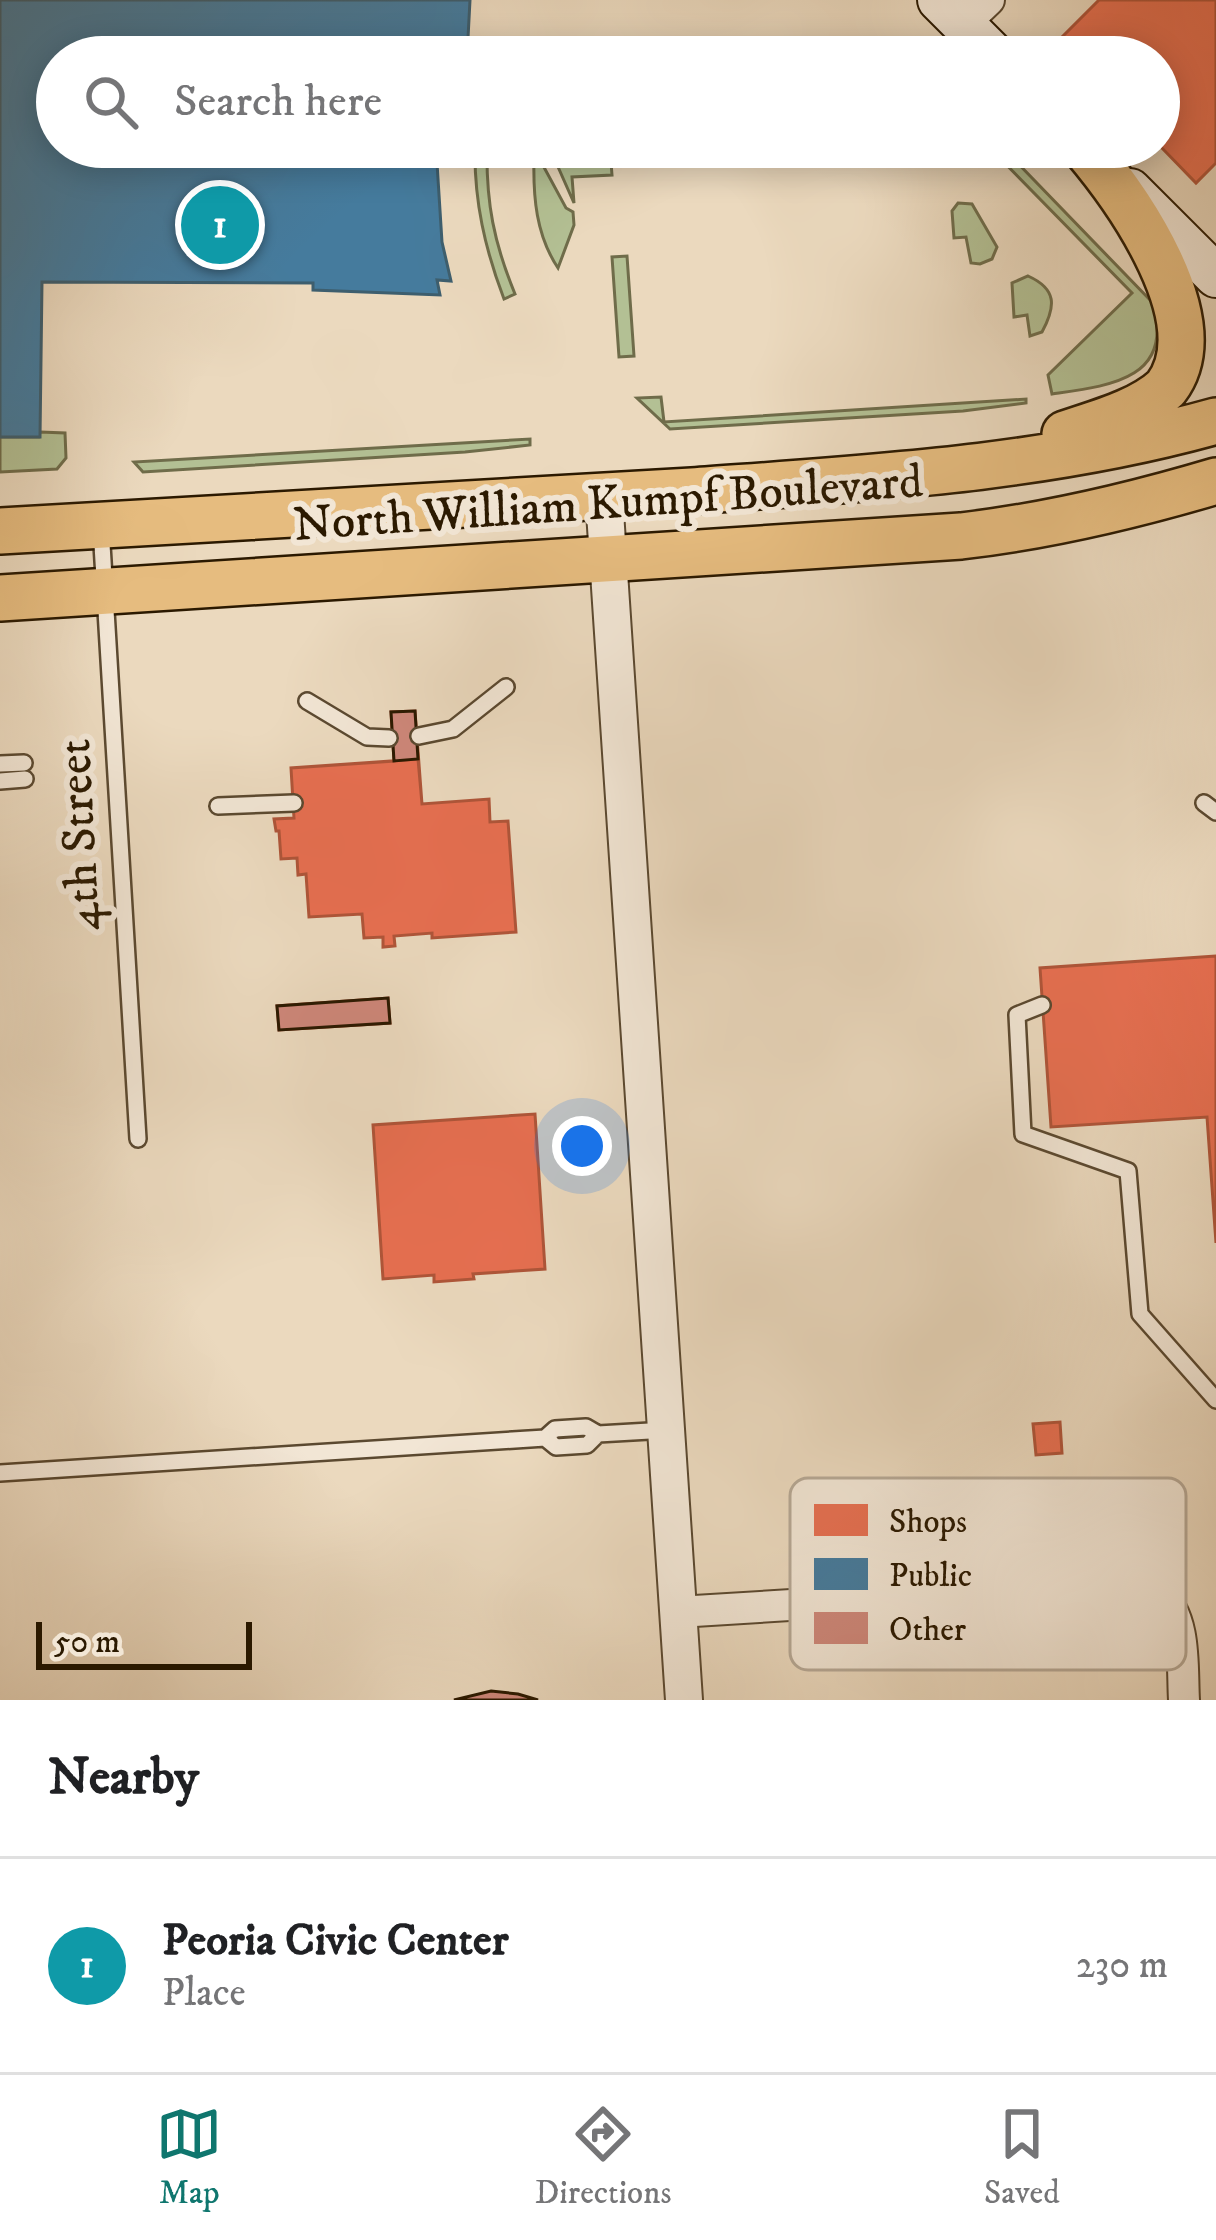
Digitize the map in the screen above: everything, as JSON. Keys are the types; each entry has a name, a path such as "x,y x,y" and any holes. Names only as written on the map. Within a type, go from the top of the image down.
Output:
{"main road":[{"path":"964,8 982,36"},
{"path":"766,485 1038,441 1120,413 1165,389 1188,346 1184,298 1172,269 1101,168"},
{"path":"1106,168 1216,276"},
{"name":"North William Kumpf Boulevard","path":"0,531 903,475 1041,460 1216,422"},
{"name":"North William Kumpf Boulevard","path":"0,598 881,543 1066,520 1216,481"},
{"path":"881,543 998,537 1216,496"}],"street":[{"path":"604,497 684,1700"},
{"path":"678,1612 790,1605"},
{"path":"1182,1670 1184,1700"}],"lane":[{"name":"4th Street","path":"101,526 138,1139"},
{"path":"418,736 453,729 506,686"},
{"path":"307,701 367,737 389,738"},
{"path":"0,764 24,771 0,781"},
{"path":"218,806 294,803"},
{"path":"1042,1005 1017,1015 1023,1134 1128,1172 1140,1314 1216,1400"},
{"path":"0,1474 545,1438 556,1447 587,1445 598,1434 667,1430"}],"green space":[{"path":"476,168 488,168 493,222 515,294 504,299 491,262"},
{"path":"534,168 544,168 566,208 573,212 574,225 558,268 537,215"},
{"path":"559,168 611,168 612,175 572,177 574,203"},
{"path":"1010,168 1022,168 1153,303 1157,329 1154,349 1145,364 1114,382 1052,394 1048,375 1132,293"},
{"path":"958,203 972,204 997,247 992,259 971,263 966,237 954,238 952,211"},
{"path":"627,256 634,356 619,357 612,257"},
{"path":"1028,276 1051,299 1042,332 1030,336 1027,315 1014,317 1012,283"},
{"path":"661,397 664,422 1026,399 1026,403 670,429 637,398"},
{"path":"40,432 65,433 66,458 57,469 0,472 0,437 39,437"},
{"path":"530,439 530,445 465,452 143,472 134,462"}],"building: Shops":[{"path":"1099,0 1216,0 1216,163 1196,183 1180,167 1180,36 1063,36"},
{"path":"415,711 422,804 489,799 490,822 508,821 516,932 394,936 395,946 383,947 383,937 364,938 362,914 309,917 306,874 298,875 297,858 281,859 274,819 294,818 291,768 394,761 391,712"},
{"path":"418,759 422,804 489,799 490,822 508,821 516,932 394,936 395,946 383,947 383,937 364,938 362,914 309,917 306,874 298,875 297,858 281,859 274,819 294,818 291,768"},
{"path":"1216,956 1216,1243 1207,1117 1051,1127 1040,968"},
{"path":"388,998 390,1023 279,1030 277,1006"},
{"path":"535,1114 545,1269 434,1282 434,1275 383,1279 373,1125"},
{"path":"1060,1422 1062,1453 1036,1455 1033,1424"}],"building: Public":[{"path":"0,0 470,0 468,36 36,36 36,168 437,168 442,242 451,281 437,280 440,295 313,290 313,283 42,282 40,437 0,437"}],"building: Other":[{"path":"415,711 418,759 394,761 391,712"},
{"path":"388,998 390,1023 279,1030 277,1006"},
{"path":"491,1691 518,1694 538,1700 454,1700"}],"place":[{"name":"Peoria Civic Center","path":"220,225"}]}
